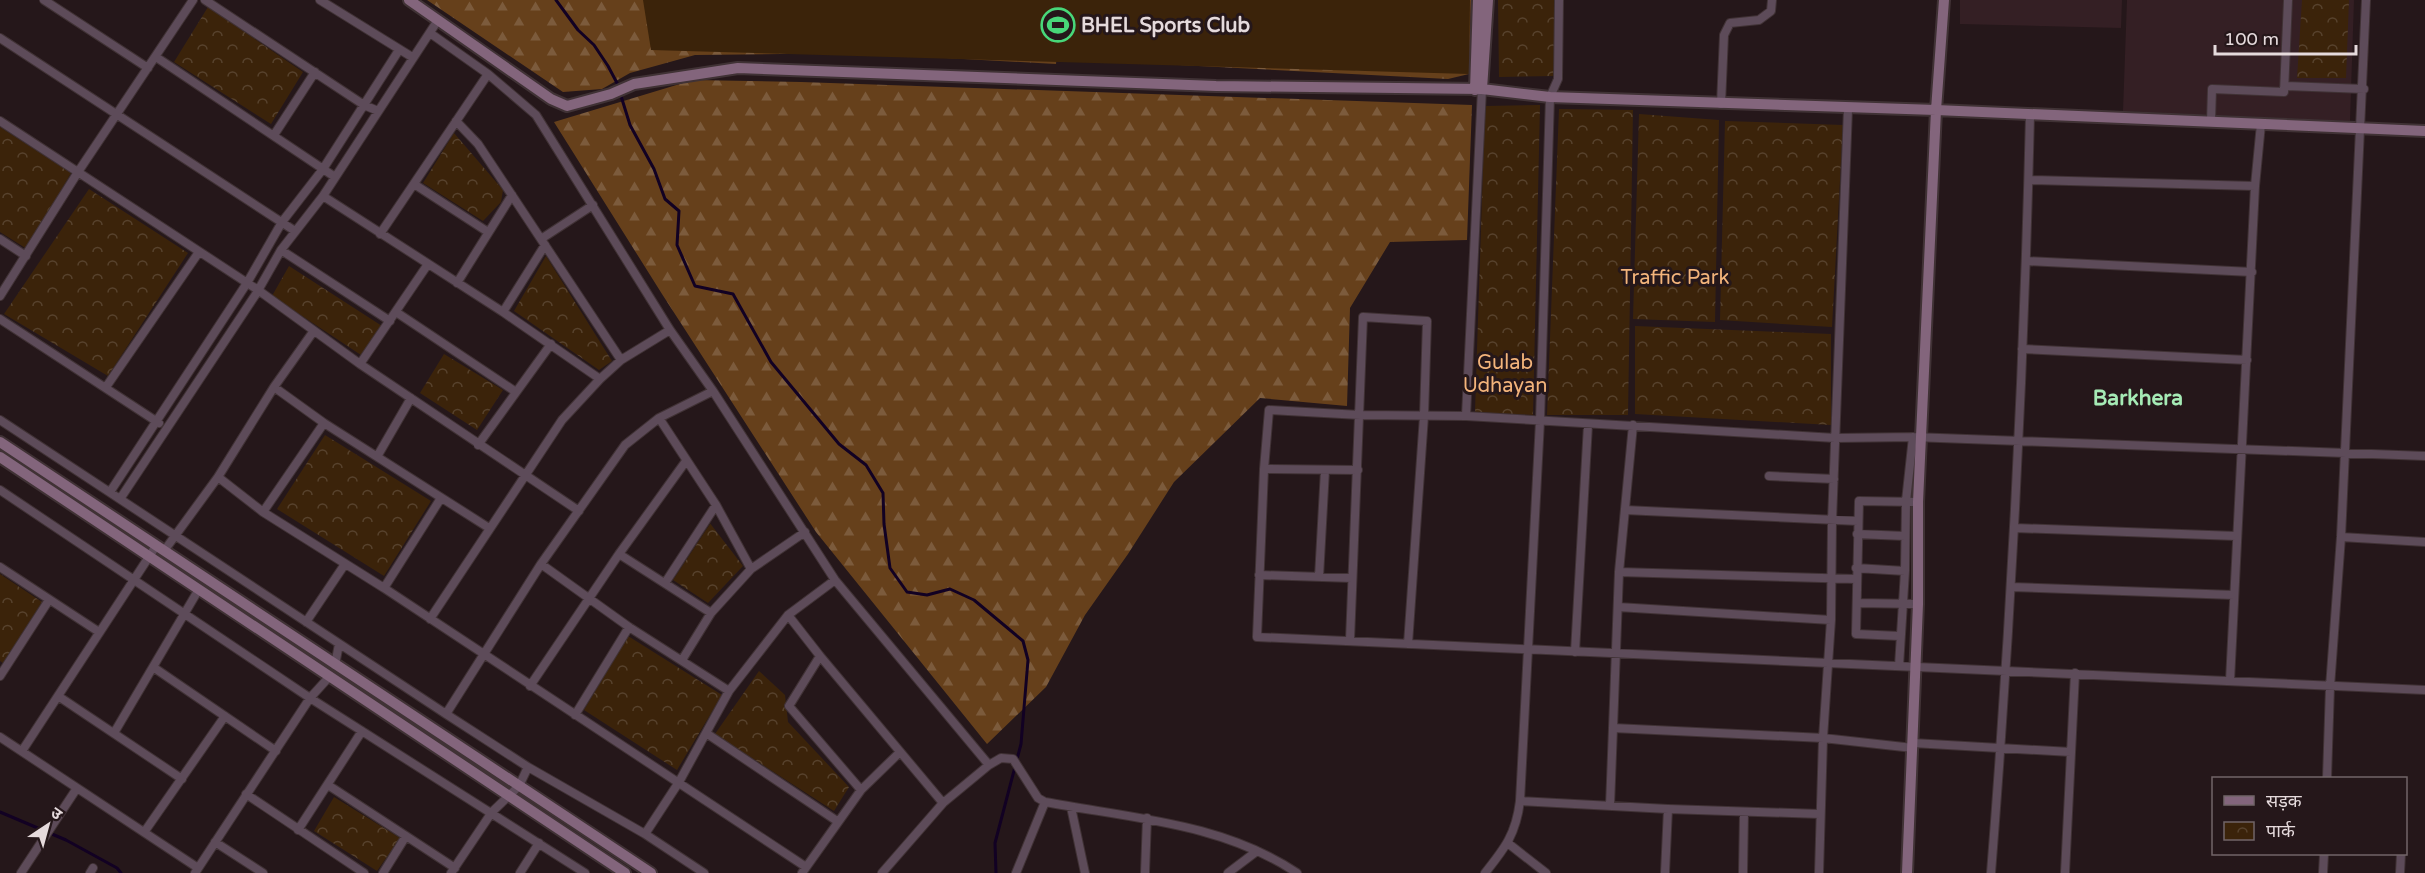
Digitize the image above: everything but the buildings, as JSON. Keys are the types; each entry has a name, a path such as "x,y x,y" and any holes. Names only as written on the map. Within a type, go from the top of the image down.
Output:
{"main road":[{"path":"409,0 559,104 567,106 634,84 738,68 1216,86 1479,89 1550,97 1848,109 1936,110 2425,131"},
{"path":"1478,0 1479,89"},
{"path":"1479,89 1488,0"},
{"path":"1907,873 1918,604 1918,437 1944,0"},
{"path":"0,442 157,551 199,590 625,873"},
{"path":"0,457 157,551 335,664 651,873"},
{"path":"330,676 335,664"}],"street":[{"path":"44,0 148,68"},
{"path":"0,296 78,172 193,0"},
{"path":"205,0 364,105 378,111"},
{"path":"320,0 412,57"},
{"path":"1485,873 1509,844 1518,822 1520,801 1540,421 1550,97 1558,79 1559,0"},
{"path":"1721,104 1724,35 1730,23 1759,20 1771,11 1772,0"},
{"path":"2211,121 2212,89 2284,92 2288,0"},
{"path":"2327,777 2360,128 2364,89 2366,0"},
{"path":"120,499 258,290 281,250 323,196 438,20"},
{"path":"430,33 488,74 536,115 670,330 713,391 836,580 989,765"},
{"path":"0,38 295,231"},
{"path":"110,492 247,283 282,222 323,169 399,50"},
{"path":"156,57 335,177"},
{"path":"274,135 315,72"},
{"path":"380,234 488,74"},
{"path":"2285,86 2364,89"},
{"path":"1466,416 1479,89"},
{"path":"1819,873 1823,738 1831,620 1830,578 1848,109"},
{"path":"1991,873 2007,670 2015,528 2030,115"},
{"path":"0,121 258,290 313,332 579,512"},
{"path":"456,121 478,144 621,360"},
{"path":"2230,681 2255,186 2261,124"},
{"path":"2029,180 2255,186"},
{"path":"414,184 489,232"},
{"path":"456,283 512,195"},
{"path":"323,196 503,312 600,379"},
{"path":"503,312 543,242 593,205"},
{"path":"0,239 26,256"},
{"path":"281,250 390,321"},
{"path":"106,387 199,252"},
{"path":"2026,261 2252,272"},
{"path":"360,364 428,264"},
{"path":"396,312 516,392"},
{"path":"1350,640 1363,317 1427,321 1424,416 1408,644"},
{"path":"0,319 166,428"},
{"path":"430,619 562,420 621,360 670,330"},
{"path":"22,752 135,579 157,551 177,534 218,477 274,387 313,332"},
{"path":"478,445 551,344"},
{"path":"2022,349 2247,360"},
{"path":"274,387 324,423 378,455 489,528"},
{"path":"446,714 541,564 625,445 659,418 713,391"},
{"path":"378,455 411,398"},
{"path":"2425,456 1918,437 1835,438 1466,416 1360,415 1269,410 1264,469 1257,637 2425,690"},
{"path":"659,418 716,505 751,569"},
{"path":"0,420 177,534 339,644 528,767 645,834 704,873"},
{"path":"263,512 324,423"},
{"path":"1575,652 1588,425"},
{"path":"1610,806 1619,572 1634,425"},
{"path":"1899,666 1899,636 1905,571 1906,501 1918,437"},
{"path":"530,686 619,554 686,461"},
{"path":"1264,469 1358,470"},
{"path":"1319,577 1325,470"},
{"path":"1769,476 1834,479"},
{"path":"218,477 263,512 384,588 574,716 679,782 804,870 861,790 900,752"},
{"path":"0,489 310,698 585,873"},
{"path":"384,588 441,498"},
{"path":"1899,636 1856,633 1859,501 1918,502"},
{"path":"665,583 716,505"},
{"path":"1624,510 1858,521"},
{"path":"2015,528 2236,536"},
{"path":"682,660 711,613 751,569 805,532"},
{"path":"1857,534 1905,536"},
{"path":"2341,537 2425,542"},
{"path":"619,554 711,613"},
{"path":"306,622 345,564"},
{"path":"541,564 629,627 729,691"},
{"path":"0,567 99,632"},
{"path":"1856,568 1905,571"},
{"path":"1619,572 1856,579"},
{"path":"1259,575 1352,579"},
{"path":"645,834 679,782 729,691 788,615 836,580"},
{"path":"2011,586 2234,595"},
{"path":"114,733 199,590"},
{"path":"1,673 49,600"},
{"path":"1857,603 1918,604"},
{"path":"1618,607 1831,620"},
{"path":"788,615 943,803"},
{"path":"574,716 629,627"},
{"path":"335,664 339,644"},
{"path":"820,656 789,706 861,790"},
{"path":"153,667 276,751"},
{"path":"2065,873 2075,673"},
{"path":"0,737 145,831 196,870 310,698 330,676"},
{"path":"58,696 182,778"},
{"path":"145,831 225,716"},
{"path":"1613,728 2071,752"},
{"path":"298,830 362,731"},
{"path":"706,733 837,821"},
{"path":"882,873 943,803 989,765 1001,758 1013,759 1041,800 1185,826 1274,858 1297,873"},
{"path":"328,785 453,870 492,812 519,786 528,767"},
{"path":"21,873 77,788"},
{"path":"246,794 364,873"},
{"path":"1016,873 1041,800"},
{"path":"1520,801 1820,814"},
{"path":"1071,807 1085,873"},
{"path":"1665,873 1668,809"},
{"path":"1743,873 1744,812"},
{"path":"1145,873 1147,818"},
{"path":"383,873 406,836"},
{"path":"215,842 262,873"},
{"path":"520,873 539,843"},
{"path":"1509,844 1546,873"},
{"path":"1228,873 1257,851"},
{"path":"2323,873 2324,855"},
{"path":"2400,873 2401,855"}],"shaded area":[{"path":"1960,0 2122,0 2121,28 1960,24"},
{"path":"2127,0 2354,0 2350,121 2123,111"}],"green space":[{"name":"BHEL Sports Club","path":"427,0 1471,0 1469,74 1448,79 1101,61 1061,1 1056,64 855,53 695,55 630,73 602,89 563,92"},
{"name":"BHEL Sports Club","path":"643,0 1470,0 1469,74 651,50"},
{"path":"1498,0 1554,0 1554,76 1499,77"},
{"path":"2302,0 2349,0 2346,78 2297,78"},
{"path":"208,7 303,72 271,124 174,62"},
{"path":"693,80 1472,105 1467,240 1390,242 1350,308 1347,406 1260,398 1174,482 1128,554 1085,615 1046,687 987,744 816,532 554,122"},
{"name":"Gulab Udhayan","path":"1540,105 1533,415 1475,412 1485,106"},
{"path":"1559,109 1633,110 1628,415 1547,415"},
{"name":"Traffic Park","path":"1639,114 1719,120 1715,322 1633,319"},
{"path":"1725,121 1843,125 1832,327 1720,320"},
{"path":"0,127 71,173 27,249 0,232"},
{"path":"454,133 503,190 501,202 483,221 423,183"},
{"path":"89,189 188,253 108,376 4,314"},
{"path":"546,256 612,361 599,370 514,311"},
{"path":"289,266 382,326 364,357 272,296"},
{"path":"1635,326 1831,334 1831,425 1635,414"},
{"path":"444,354 503,390 477,430 420,393"},
{"path":"325,435 431,501 384,576 277,509"},
{"path":"709,522 743,566 708,603 673,580 710,524"},
{"path":"0,574 42,602 3,663 0,661"},
{"path":"628,636 722,695 677,770 584,710"},
{"path":"759,671 785,695 788,722 849,787 834,811 715,734"},
{"path":"334,797 400,838 377,871 314,831"}],"waterway":[{"path":"556,0 578,30 594,45 617,83 630,125 654,169 665,199 679,211 677,245 695,286 733,294 771,362 839,444 866,465 883,493 884,524 890,568 907,592 927,595 950,589 974,600 1023,641 1028,660 1021,744 995,843 996,873"},
{"path":"0,812 66,840 117,868 121,873"}],"place":[{"name":"BHEL Sports Club","path":"1058,25"}],"district":[{"name":"Barkhera","path":"2138,398"}]}
